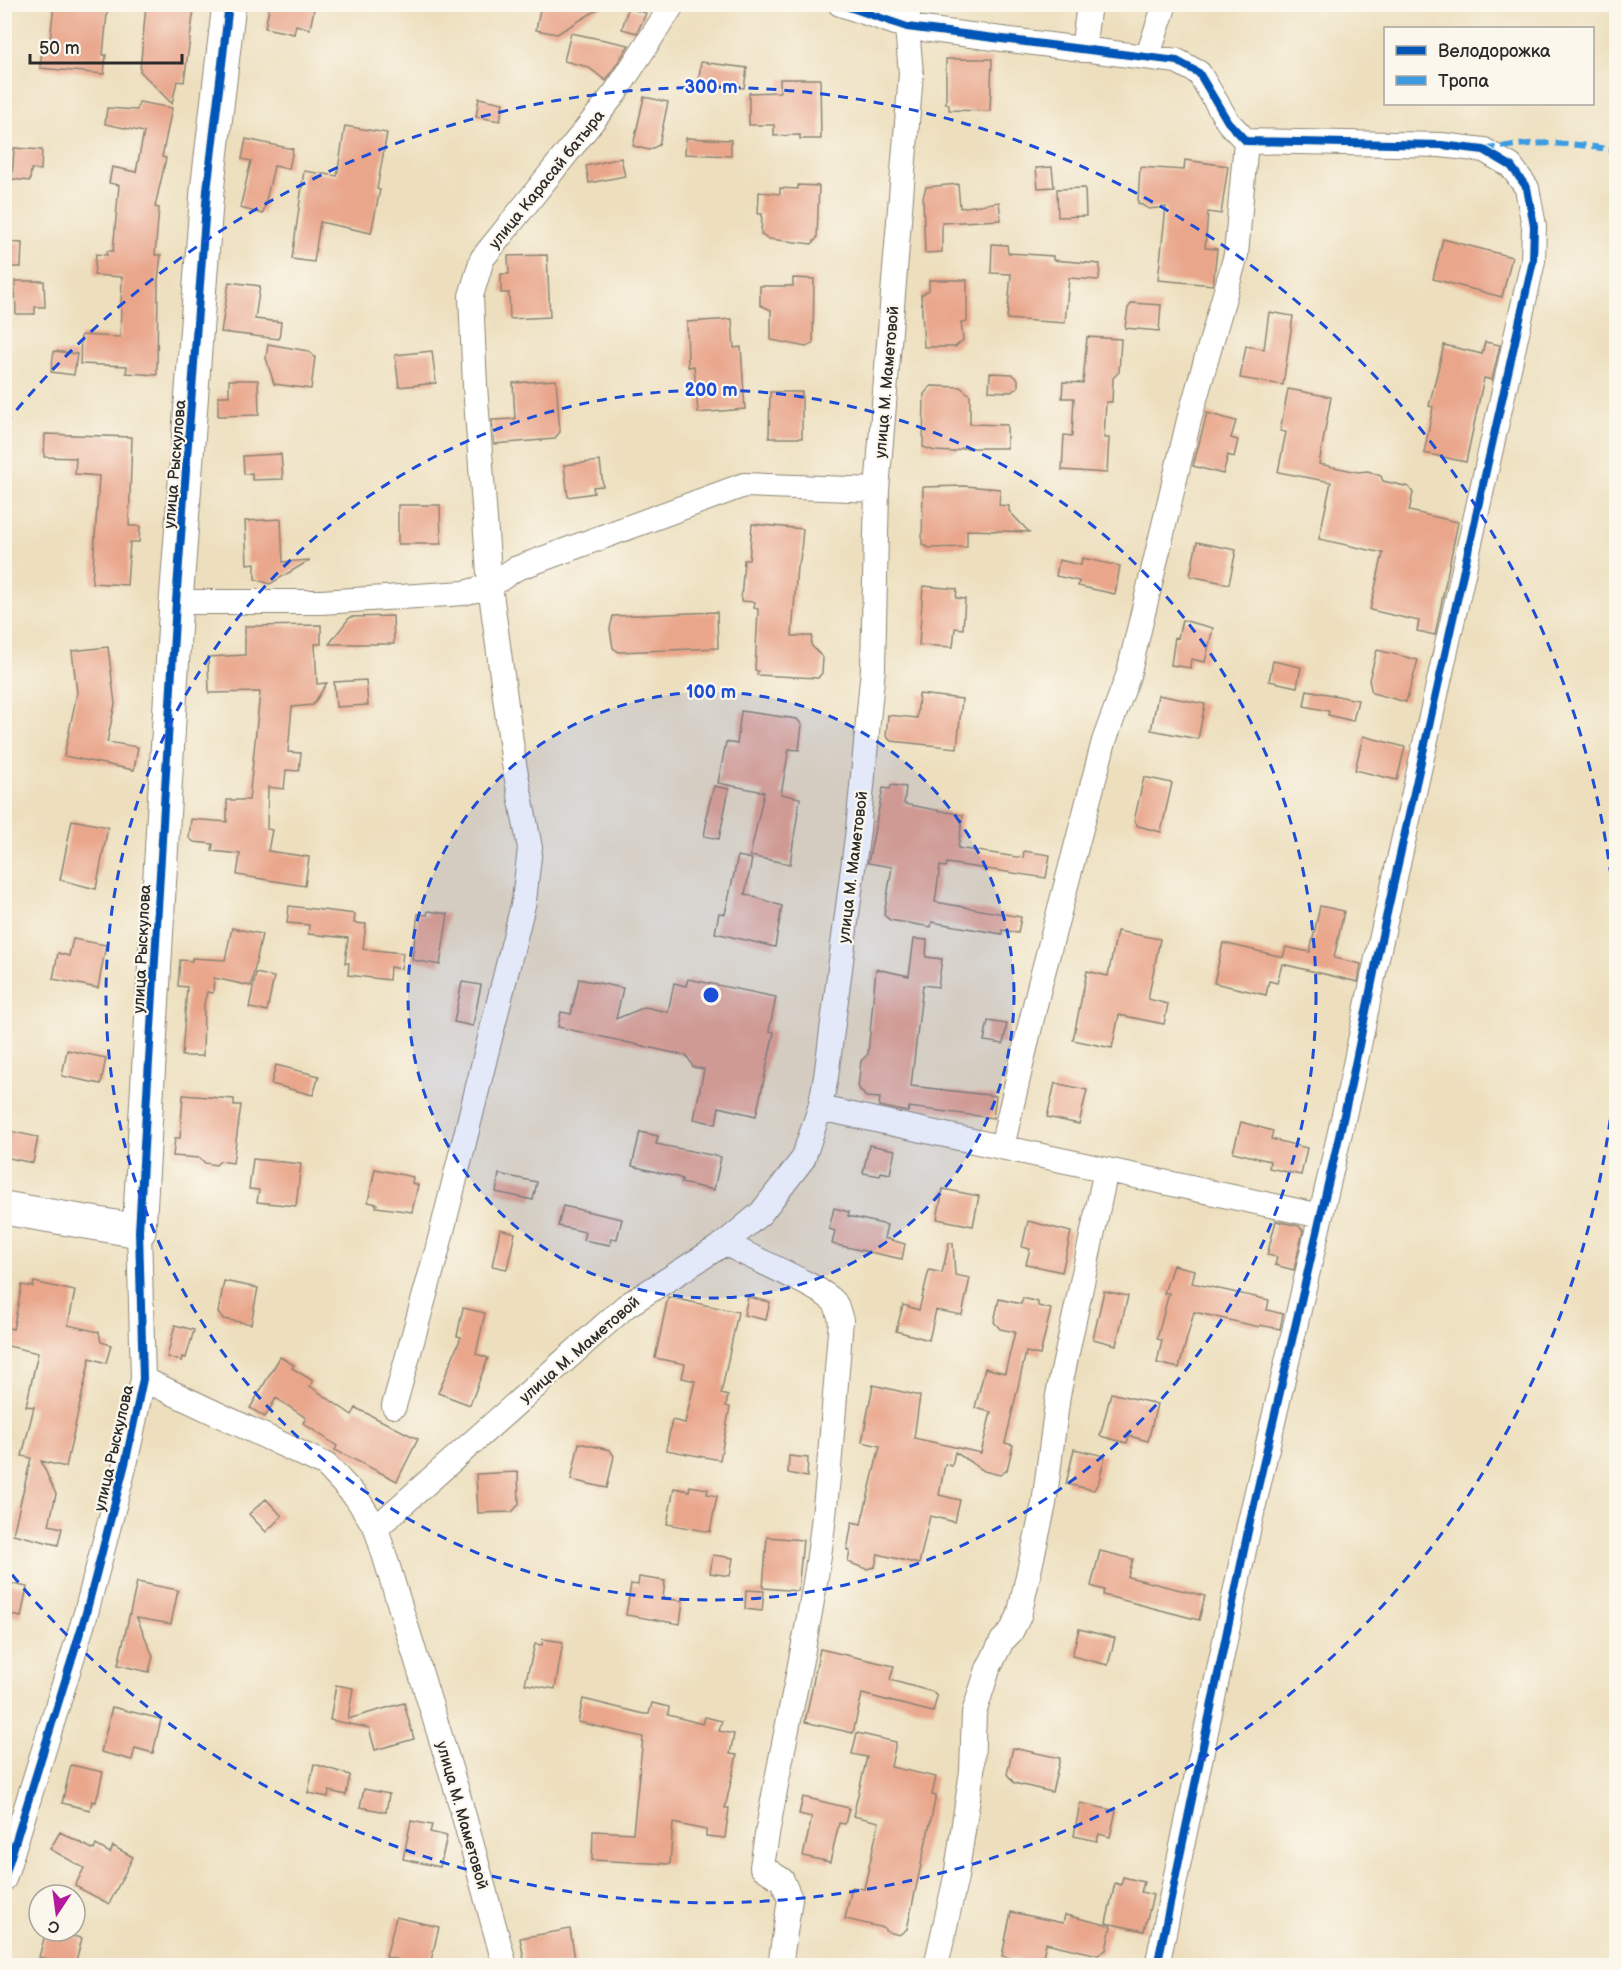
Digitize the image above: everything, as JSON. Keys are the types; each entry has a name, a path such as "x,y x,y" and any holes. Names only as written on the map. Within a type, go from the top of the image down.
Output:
{"street":[{"name":"улица Рыскулова","path":"4,1879 88,1602 126,1460 143,1379 139,1231 176,602 207,191 229,4"},
{"name":"улица Карасай батыра","path":"394,1406 437,1251 524,901 530,848 514,764 490,586 471,296 482,259 615,93 673,4"},
{"path":"840,4 1083,50 1148,55 1177,61 1198,73 1228,122 1246,141 1441,145 1484,150 1511,166 1527,188 1534,226 1533,261 1321,1215 1249,1526 1157,1965"},
{"path":"1083,50 1089,4"},
{"path":"1148,55 1166,4"},
{"name":"улица М. Маметовой","path":"376,1528 626,1306 725,1243 761,1213 803,1159 820,1108 858,829 872,680 877,490 911,74 908,16"},
{"path":"1002,1147 1045,966 1104,741 1128,676 1189,420 1236,255 1246,141"},
{"path":"176,602 321,602 464,593 490,586 515,569 744,485 877,490"},
{"path":"820,1108 1321,1215"},
{"path":"936,1965 956,1877 972,1771 974,1713 988,1669 1002,1641 1011,1632 1019,1616 1044,1504 1058,1395 1106,1170"},
{"path":"4,1208 139,1231"},
{"path":"725,1243 822,1292 835,1303 841,1320 830,1460 817,1571 771,1808 762,1867 782,1880 790,1899 780,1965"},
{"name":"улица М. Маметовой","path":"143,1379 326,1465 356,1497 376,1528 457,1791 505,1965"}],"building":[{"path":"54,4 108,4 103,55 106,55 104,74 40,68 42,49 49,50"},
{"path":"270,4 315,4 310,29 296,25 294,34 265,28"},
{"path":"541,4 607,4 557,34 536,30"},
{"path":"146,5 194,9 184,82 177,81 172,104 140,71"},
{"path":"628,8 646,13 637,33 622,29"},
{"path":"571,33 629,45 606,81 588,67 564,61"},
{"path":"946,59 992,59 990,111 949,110 949,104 946,104"},
{"path":"701,62 747,68 744,88 703,83 699,77"},
{"path":"780,79 820,79 821,139 800,139 800,135 774,136 774,125 749,125 749,93 780,92"},
{"path":"644,97 668,102 659,145 649,150 633,146"},
{"path":"479,98 503,103 500,121 476,117"},
{"path":"139,102 172,108 162,157 166,158 155,207 159,208 155,255 161,255 158,280 157,375 126,373 127,366 80,364 81,335 120,337 122,277 94,275 96,254 107,255 107,251 113,251 119,185 109,183 112,167 136,172 144,132 105,124 107,108 137,110"},
{"path":"345,126 387,133 377,189 380,190 371,233 320,222 314,262 292,259 304,171 337,176"},
{"path":"686,138 731,140 731,156 685,154"},
{"path":"246,139 293,149 289,169 274,166 263,214 240,208 251,161 242,159"},
{"path":"14,148 42,150 41,170 31,169 30,181 12,179"},
{"path":"621,158 625,176 589,183 586,166"},
{"path":"1185,160 1228,166 1221,214 1208,212 1205,248 1217,249 1213,285 1158,280 1166,207 1149,209 1138,203 1140,167 1184,170"},
{"path":"1052,167 1054,187 1038,188 1036,168"},
{"path":"958,184 960,208 999,202 1001,220 942,223 942,252 925,253 923,197 926,187"},
{"path":"798,185 819,186 817,238 812,244 769,239 761,234 762,214 758,214 759,192 780,194 780,188 798,189"},
{"path":"1085,188 1086,216 1058,217 1057,189"},
{"path":"1443,239 1512,257 1502,297 1433,279"},
{"path":"4,242 22,243 21,267 4,267"},
{"path":"992,244 1007,245 1008,253 1053,256 1053,260 1100,264 1099,280 1069,278 1065,323 1007,319 1011,274 991,273"},
{"path":"547,255 550,317 510,319 509,293 501,293 501,274 509,274 508,256"},
{"path":"793,278 814,279 813,343 806,347 771,340 771,310 760,305 760,286 793,286"},
{"path":"929,280 967,280 967,322 961,322 963,340 955,347 924,347 921,295 929,290"},
{"path":"15,281 44,281 45,307 35,307 35,314 16,314"},
{"path":"229,282 260,286 255,319 281,322 279,339 221,332"},
{"path":"1132,303 1161,305 1159,331 1125,328 1128,308"},
{"path":"1269,312 1293,316 1283,385 1240,378 1246,346 1264,349"},
{"path":"732,319 734,348 741,347 745,409 698,413 694,366 688,367 687,322"},
{"path":"1087,337 1121,339 1119,372 1113,378 1112,402 1106,402 1104,438 1109,438 1107,473 1062,470 1064,435 1072,436 1074,398 1062,398 1063,382 1083,383"},
{"path":"1485,342 1500,345 1492,380 1484,378 1466,462 1424,453 1433,407 1429,406 1444,345 1482,354"},
{"path":"268,344 308,351 315,357 311,389 274,384 266,358"},
{"path":"54,351 77,354 74,375 51,372"},
{"path":"432,351 436,383 399,387 395,355"},
{"path":"990,373 1012,374 1018,379 1018,387 1011,392 989,391"},
{"path":"229,380 258,380 259,415 218,416 218,396 229,396"},
{"path":"556,380 560,432 554,439 494,444 492,420 515,419 513,383"},
{"path":"931,386 960,387 970,395 970,424 1007,425 1007,448 962,448 953,452 935,451 923,447 924,394"},
{"path":"1288,389 1331,397 1319,464 1358,472 1368,471 1381,476 1383,481 1409,487 1413,493 1409,511 1458,522 1435,635 1417,631 1419,621 1370,610 1383,553 1319,539 1331,482 1278,472 1286,432 1280,431"},
{"path":"770,392 802,392 802,438 769,438"},
{"path":"1207,413 1236,421 1231,438 1238,440 1234,457 1228,455 1223,474 1193,466"},
{"path":"45,434 132,437 129,526 140,526 139,542 130,542 127,585 92,583 99,476 75,474 76,458 44,457"},
{"path":"281,454 283,479 252,480 252,473 244,474 243,456"},
{"path":"600,461 603,486 593,487 594,493 568,497 564,465"},
{"path":"965,486 1000,489 999,505 1009,506 1009,511 1029,532 967,530 967,547 929,548 922,544 923,487"},
{"path":"398,505 440,505 441,544 398,544"},
{"path":"281,519 283,562 310,560 270,584 255,579 255,563 247,564 245,521"},
{"path":"752,524 803,529 800,561 797,566 792,636 812,636 811,645 823,658 822,673 818,678 757,675 758,671 755,670 758,609 754,608 755,602 741,601 744,560 749,560"},
{"path":"1197,542 1236,550 1229,584 1190,576"},
{"path":"1082,558 1120,566 1115,594 1078,586 1079,581 1056,576 1059,560 1081,565"},
{"path":"923,586 957,589 956,598 965,599 963,629 955,628 953,647 919,645"},
{"path":"717,612 718,648 619,652 613,648 610,629 613,616"},
{"path":"393,616 394,644 329,644 350,617"},
{"path":"1182,620 1213,628 1205,662 1191,659 1190,668 1171,665 1175,637 1178,638"},
{"path":"321,625 321,644 315,644 317,684 327,683 313,705 292,707 288,752 301,753 299,771 286,770 284,789 268,787 267,829 272,830 268,851 309,857 305,886 237,875 240,854 212,851 213,844 194,842 189,838 191,819 227,822 227,800 249,800 260,692 209,693 208,657 245,655 245,626"},
{"path":"108,647 115,704 107,742 138,747 134,770 64,756 77,693 72,651"},
{"path":"1377,650 1418,660 1406,702 1372,693 1369,680"},
{"path":"1273,661 1301,667 1297,687 1269,681"},
{"path":"366,680 368,705 336,707 334,682"},
{"path":"1307,690 1358,700 1353,721 1328,715 1329,711 1304,706"},
{"path":"919,694 962,699 957,748 891,741 886,736 888,715 917,718"},
{"path":"1158,695 1205,704 1198,739 1151,730"},
{"path":"741,711 797,719 802,725 799,750 789,749 781,794 800,798 790,864 750,856 764,792 718,783 726,742 737,744"},
{"path":"1363,736 1405,747 1397,780 1355,770"},
{"path":"1144,777 1172,783 1161,832 1138,826 1134,821"},
{"path":"891,785 906,787 904,804 963,815 958,848 1023,858 1024,851 1050,855 1046,878 947,863 946,867 940,866 935,902 1021,917 1018,933 1002,930 1002,934 932,922 931,927 890,920 884,915 892,867 868,863 883,788 890,789"},
{"path":"714,786 729,789 719,839 704,836 707,820 705,820"},
{"path":"72,820 108,827 96,889 60,880"},
{"path":"738,856 752,859 745,894 782,906 775,947 715,933 719,913 725,914"},
{"path":"289,906 355,914 354,923 366,924 363,949 403,953 401,969 390,967 389,980 348,975 349,963 345,963 348,938 308,934 309,925 287,923"},
{"path":"1320,906 1344,911 1334,958 1361,964 1358,982 1282,964 1277,983 1269,981 1266,995 1214,983 1223,943 1283,957 1286,947 1310,952"},
{"path":"428,911 448,914 440,965 412,960 418,914 427,915"},
{"path":"232,928 262,934 251,986 214,978 213,993 207,992 204,1003 203,1056 182,1056 187,987 178,986 180,960 192,961 192,958 225,960"},
{"path":"1117,931 1160,939 1148,999 1168,1004 1164,1024 1119,1015 1112,1048 1073,1040 1087,971 1108,976"},
{"path":"73,939 106,945 98,988 53,979 58,953 69,956"},
{"path":"914,939 927,940 926,957 942,959 938,987 923,985 911,1086 996,1096 993,1118 909,1107 908,1112 879,1106 880,1098 866,1097 858,1087 861,1061 868,1054 876,969 909,976"},
{"path":"256,973 274,977 267,1011 249,1008"},
{"path":"579,979 623,988 616,1019 645,1007 668,1012 674,983 686,986 688,979 776,997 769,1031 774,1032 756,1116 719,1107 716,1124 694,1119 704,1069 693,1067 687,1056 558,1027 561,1012 571,1014"},
{"path":"462,982 481,985 473,1026 454,1022"},
{"path":"988,1021 1007,1024 1003,1044 984,1041"},
{"path":"67,1050 106,1058 101,1084 62,1076"},
{"path":"276,1065 319,1076 313,1095 271,1084"},
{"path":"1055,1083 1087,1090 1079,1124 1047,1117"},
{"path":"183,1095 234,1099 234,1105 241,1105 233,1163 220,1161 216,1165 205,1163 200,1158 173,1156 175,1138 180,1138"},
{"path":"1241,1122 1273,1131 1271,1139 1307,1148 1301,1175 1269,1168 1270,1161 1233,1152"},
{"path":"4,1130 38,1137 33,1163 4,1157"},
{"path":"640,1132 658,1136 656,1144 721,1157 714,1190 681,1183 682,1179 677,1177 632,1166"},
{"path":"869,1145 895,1150 890,1174 881,1172 880,1176 863,1173"},
{"path":"253,1159 301,1164 296,1206 257,1202 259,1190 249,1189"},
{"path":"375,1169 413,1177 412,1183 418,1185 412,1212 376,1207 377,1204 368,1202"},
{"path":"499,1174 537,1182 533,1200 496,1192"},
{"path":"943,1189 979,1196 973,1226 937,1219"},
{"path":"563,1206 622,1219 617,1239 611,1238 610,1245 583,1240 585,1232 558,1226"},
{"path":"834,1208 849,1212 848,1216 887,1225 884,1238 905,1244 902,1259 832,1244 835,1231 829,1229"},
{"path":"1028,1221 1071,1232 1062,1272 1026,1264 1030,1249 1022,1247"},
{"path":"1276,1221 1299,1226 1303,1231 1294,1270 1275,1265 1277,1257 1267,1255"},
{"path":"500,1229 515,1233 507,1269 492,1266"},
{"path":"949,1243 953,1243 955,1275 970,1278 962,1315 936,1310 929,1340 896,1331 903,1305 919,1310 929,1270 942,1273"},
{"path":"1173,1265 1195,1270 1192,1283 1269,1300 1267,1310 1283,1314 1280,1329 1260,1325 1259,1327 1194,1312 1179,1368 1157,1363 1162,1340 1157,1339 1169,1293 1164,1293"},
{"path":"224,1281 258,1288 251,1324 223,1319 218,1313"},
{"path":"34,1282 75,1291 68,1325 99,1332 101,1342 111,1345 106,1363 90,1358 66,1467 41,1461 56,1494 49,1525 62,1528 58,1545 13,1534 31,1458 22,1456 34,1407 26,1406 38,1353 4,1345 4,1327 13,1329 22,1285 33,1287"},
{"path":"1104,1291 1128,1296 1116,1345 1093,1339"},
{"path":"668,1297 738,1312 721,1394 728,1396 726,1406 730,1407 720,1460 666,1450 672,1420 685,1423 695,1381 682,1378 685,1364 655,1358"},
{"path":"748,1297 770,1302 766,1320 744,1315"},
{"path":"1023,1298 1038,1302 1038,1306 1051,1309 1040,1355 1026,1352 1005,1443 1013,1445 1007,1470 1000,1475 984,1471 955,1452 952,1466 945,1464 939,1495 960,1500 955,1522 930,1516 919,1564 878,1554 875,1567 866,1569 848,1562 850,1551 847,1550 852,1522 861,1524 880,1446 862,1442 873,1385 920,1396 914,1438 981,1453 991,1412 975,1408 985,1368 1005,1373 1015,1332 1000,1329 994,1322 999,1299 1021,1304"},
{"path":"463,1308 485,1313 476,1354 488,1358 470,1405 438,1393 461,1337 457,1336"},
{"path":"175,1325 194,1330 186,1358 182,1357 181,1361 167,1357"},
{"path":"280,1357 294,1365 292,1368 313,1381 310,1386 352,1415 356,1408 418,1439 397,1481 335,1450 337,1446 303,1423 306,1418 276,1398 265,1417 250,1408"},
{"path":"1111,1393 1157,1404 1148,1441 1129,1436 1127,1443 1100,1436"},
{"path":"579,1443 610,1450 614,1456 607,1488 571,1480"},
{"path":"1074,1449 1105,1456 1099,1481 1094,1490 1066,1484"},
{"path":"789,1456 808,1458 807,1477 788,1473"},
{"path":"518,1472 519,1504 512,1512 478,1513 476,1474"},
{"path":"690,1486 708,1489 707,1494 717,1496 710,1532 667,1524 674,1488 689,1491"},
{"path":"266,1499 282,1516 266,1532 249,1514"},
{"path":"767,1537 803,1540 798,1591 763,1588"},
{"path":"1100,1551 1133,1559 1128,1577 1205,1596 1199,1620 1103,1595 1104,1590 1091,1586"},
{"path":"713,1555 733,1558 730,1576 710,1573"},
{"path":"639,1577 665,1581 663,1598 683,1601 680,1624 626,1615 631,1584 638,1585"},
{"path":"4,1582 27,1587 21,1617 4,1613"},
{"path":"137,1582 178,1590 171,1624 137,1618 153,1656 149,1672 118,1665"},
{"path":"746,1590 764,1591 762,1611 745,1609"},
{"path":"1079,1629 1115,1638 1108,1665 1072,1656"},
{"path":"543,1639 563,1642 555,1689 525,1684 535,1644 542,1645"},
{"path":"820,1649 894,1666 890,1680 933,1692 937,1697 933,1712 862,1694 853,1733 805,1722"},
{"path":"336,1685 353,1688 348,1719 404,1703 414,1739 375,1750 369,1728 330,1720"},
{"path":"583,1699 644,1714 649,1714 652,1703 669,1707 668,1715 703,1724 705,1717 722,1721 719,1731 734,1734 730,1754 737,1755 725,1808 729,1808 725,1838 706,1836 706,1830 673,1823 670,1864 592,1860 593,1831 633,1833 643,1737 578,1722"},
{"path":"112,1707 161,1719 153,1753 135,1748 132,1760 101,1752"},
{"path":"857,1733 896,1742 891,1767 936,1777 932,1795 936,1796 907,1929 899,1935 885,1931 885,1928 845,1919 852,1887 864,1889 879,1822 853,1816 867,1757 852,1754"},
{"path":"1013,1748 1060,1758 1052,1792 1014,1783 1007,1774"},
{"path":"314,1764 350,1775 346,1795 329,1791 328,1797 308,1793"},
{"path":"71,1765 103,1772 96,1802 92,1801 90,1810 62,1803"},
{"path":"364,1789 389,1794 386,1812 360,1807"},
{"path":"803,1797 849,1808 845,1824 839,1823 830,1862 803,1856 812,1817 799,1814"},
{"path":"1080,1803 1116,1811 1110,1837 1099,1834 1097,1841 1074,1836"},
{"path":"411,1821 432,1825 430,1832 447,1836 440,1867 403,1859"},
{"path":"60,1832 94,1850 96,1845 110,1853 113,1846 133,1857 109,1904 87,1892 87,1883 76,1883 84,1868 50,1849"},
{"path":"1123,1877 1144,1882 1141,1892 1153,1895 1144,1931 1106,1923 1115,1883 1121,1885"},
{"path":"1011,1912 1063,1923 1065,1915 1111,1926 1106,1950 1098,1955 1046,1943 1041,1965 1002,1956"},
{"path":"396,1917 439,1927 430,1965 403,1965 404,1961 386,1957"},
{"path":"570,1929 576,1965 525,1965 520,1938"},
{"path":"43,1943 81,1943 75,1965 39,1957"}],"marked path":[{"path":"1484,150 1550,143 1583,145 1616,151"}],"cycle path":[{"path":"4,1879 86,1613 126,1460 143,1379 139,1231 176,602 207,191 229,4"},
{"path":"840,4 907,27 1177,61 1199,73 1228,122 1246,141 1441,145 1484,150 1511,166 1527,188 1534,226 1533,261 1377,958 1350,1089 1249,1526 1157,1966"}]}
